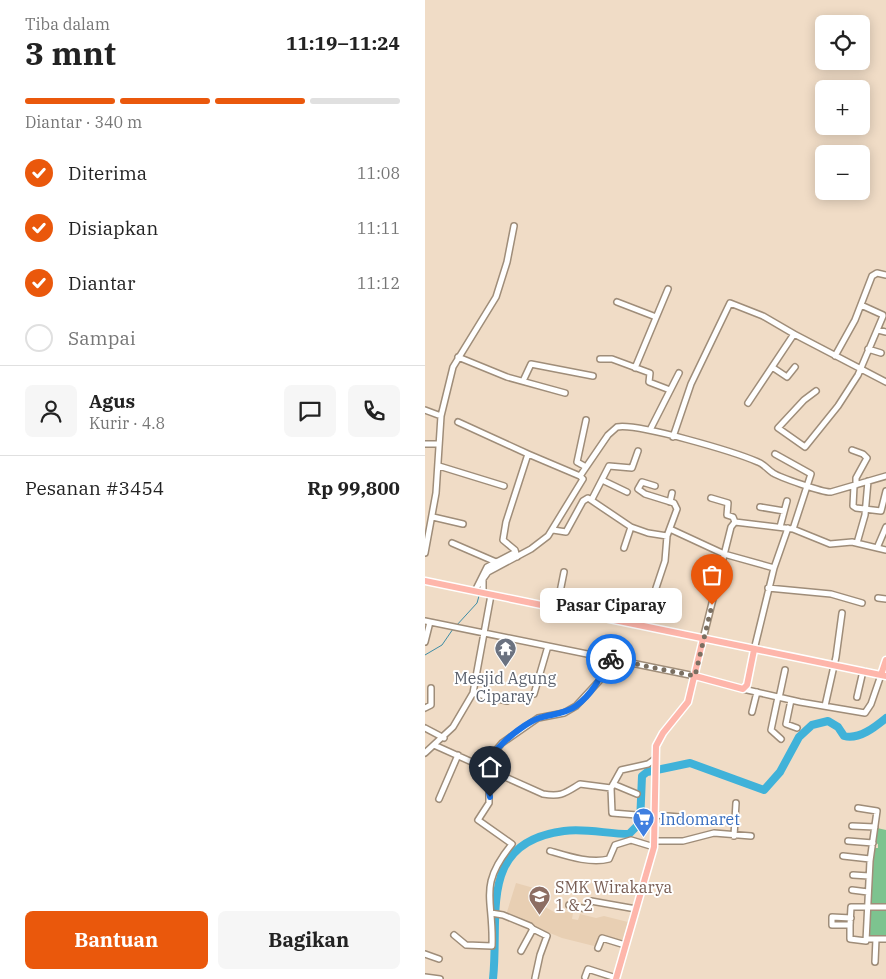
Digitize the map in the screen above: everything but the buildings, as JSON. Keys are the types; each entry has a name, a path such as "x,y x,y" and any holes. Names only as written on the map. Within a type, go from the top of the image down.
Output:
{"main road":[{"path":"425,581 557,607 754,650 884,675 886,660"},
{"path":"616,978 654,844 655,760 658,741 687,702 703,639"},
{"path":"695,676 743,689 747,685 754,650"}],"street":[{"path":"425,553 433,517 439,466 441,416 453,366 495,297 507,262 514,226"},
{"path":"835,356 861,306 873,275 878,273 886,275"},
{"path":"635,368 668,289"},
{"path":"617,302 656,317"},
{"path":"673,437 701,360 730,303 763,316 886,382"},
{"path":"816,391 804,400 778,428 803,447 807,446 837,406 860,369 878,330 883,314 861,306"},
{"path":"878,330 886,332"},
{"path":"748,403 794,334"},
{"path":"868,349 881,353"},
{"path":"458,357 523,381 565,393"},
{"path":"600,360 612,359 650,373 649,382 669,390"},
{"path":"523,381 530,364 593,376"},
{"path":"772,367 787,377 795,367"},
{"path":"650,430 679,373"},
{"path":"425,410 441,416"},
{"path":"586,420 577,462 586,467"},
{"path":"458,422 581,477"},
{"path":"479,592 484,578 492,565 539,543 553,530 586,467 615,428 631,426 650,430 739,455 759,462 775,475 808,485 822,493 886,476"},
{"path":"425,444 439,444"},
{"path":"852,450 863,454 867,458 855,484 854,507 884,513 886,491"},
{"path":"592,499 610,465 632,468 638,451"},
{"path":"515,555 515,550 504,540 505,525 528,454"},
{"path":"754,650 774,568 808,485 810,472 775,454"},
{"path":"439,466 504,486"},
{"path":"602,480 627,492"},
{"path":"857,543 866,509 868,480"},
{"path":"655,486 642,482 638,489 645,494 676,505 677,509 667,536 665,560 656,588"},
{"path":"670,502 672,494"},
{"path":"711,498 728,503 726,514 733,517 735,522"},
{"path":"553,530 566,532 584,500 592,499 619,521 631,527 648,534 667,536"},
{"path":"780,527 787,501"},
{"path":"761,507 784,511"},
{"path":"433,517 463,524"},
{"path":"735,522 790,528 830,544 857,543 886,550"},
{"path":"703,639 731,528 735,522"},
{"path":"624,548 631,527"},
{"path":"877,548 886,527"},
{"path":"670,529 725,554 774,568"},
{"path":"452,543 492,565"},
{"path":"557,607 564,572"},
{"path":"769,588 831,594 862,603"},
{"path":"425,753 444,738 453,727 473,693 491,595"},
{"path":"878,598 886,599"},
{"path":"825,706 842,613"},
{"path":"425,642 428,621 457,629 695,676"},
{"path":"534,694 548,646"},
{"path":"454,935 466,945 491,947 491,913 488,892 496,866 512,844 478,820 490,797 484,778 485,768 501,744 526,726 538,718 563,712 576,706 599,680 608,658"},
{"path":"781,739 771,730 785,670"},
{"path":"857,697 863,671"},
{"path":"743,689 778,698 861,713 867,712 884,675"},
{"path":"425,708 431,705 431,688"},
{"path":"752,712 757,692"},
{"path":"473,693 507,701"},
{"path":"791,700 786,724 797,728"},
{"path":"425,728 444,738"},
{"path":"434,745 549,795 561,796 580,784 612,786 637,794"},
{"path":"439,799 458,755"},
{"path":"637,815 612,813 612,786 621,770 648,764 655,760"},
{"path":"734,836 736,803"},
{"path":"858,808 877,811 870,859 866,939"},
{"path":"655,815 680,817"},
{"path":"852,826 875,827"},
{"path":"550,851 581,858 605,860 609,859 615,845 630,840 654,844 683,841 713,833 751,836"},
{"path":"848,841 873,843"},
{"path":"843,856 870,859"},
{"path":"853,875 869,876"},
{"path":"852,890 868,892"},
{"path":"569,904 586,909 591,901 636,909"},
{"path":"886,907 851,907 849,939 866,941 866,939 886,939"},
{"path":"831,932 832,910"},
{"path":"491,913 503,915 530,926 547,936 540,955 535,978"},
{"path":"832,917 851,918"},
{"path":"832,925 851,925"},
{"path":"521,951 533,929"},
{"path":"598,948 602,938 625,945"},
{"path":"875,962 876,939"},
{"path":"425,954 439,959"},
{"path":"585,977 588,969 616,978"},
{"path":"425,977 440,979"}],"shaded area":[{"name":"SMK Wirakarya 1 & 2","path":"516,883 548,892 545,907 556,913 557,910 573,913 572,919 578,920 580,914 596,918 604,916 628,922 622,943 602,937 598,947 562,938 506,915"}],"green space":[{"path":"877,828 886,830 886,905 870,906 874,848 878,848 878,844 875,843"},
{"path":"886,908 886,938 868,937 869,909"}],"waterway":[{"path":"594,460 612,435"},
{"path":"456,626 477,603 479,596"},
{"path":"425,655 442,645 453,629"},
{"path":"493,979 496,907 499,885 505,866 517,850 536,838 564,831 580,830 629,834 640,823 642,776 647,772 690,763 764,790 780,772 799,737 812,725 828,721 838,727 844,736 850,737 867,732 886,718"}],"way so far":[{"path":"611,659 695,676 712,605"}],"place":[{"name":"Pasar Ciparay","path":"712,605"},
{"name":"Mesjid Agung Ciparay","path":"505,668"},
{"name":"Indomaret","path":"644,838"},
{"name":"SMK Wirakarya 1 & 2","path":"539,915"}],"route":[{"path":"490,797 484,778 485,768 491,756 501,744 538,718 563,712 576,706 597,683 604,671 608,658 611,659"}]}
